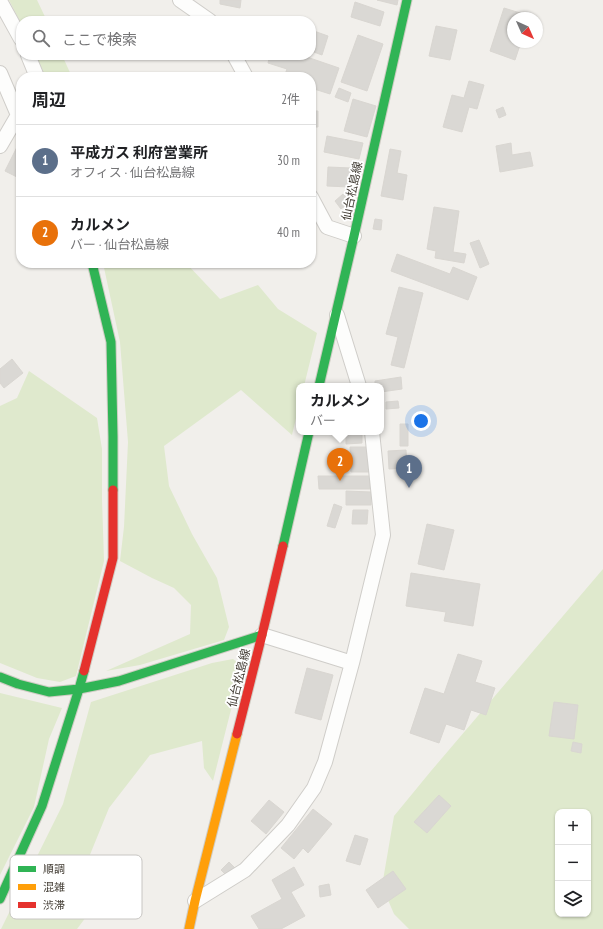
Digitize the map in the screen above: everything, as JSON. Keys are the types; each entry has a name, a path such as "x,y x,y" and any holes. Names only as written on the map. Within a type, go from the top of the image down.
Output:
{"street":[{"path":"180,0 203,16"},
{"name":"仙台松島線","path":"320,383 407,0"},
{"path":"0,1 16,30"},
{"path":"30,60 34,72"},
{"path":"237,60 243,72"},
{"path":"0,73 16,110"},
{"path":"0,146 16,118"},
{"path":"316,206 327,227 354,236"},
{"path":"20,855 42,806 79,689 113,558 111,342 93,268"},
{"path":"336,313 358,383"},
{"name":"仙台松島線","path":"189,929 262,635 308,435"},
{"path":"195,901 245,870 288,825 314,788 325,762 352,663 383,535 372,435"},
{"path":"0,677 18,684 49,692 79,689 119,681 262,635 352,663"},
{"path":"0,899 10,877"}],"green space":[{"path":"9,0 37,0 45,16 17,16"},
{"path":"38,60 64,60 70,72 43,72"},
{"path":"104,268 191,268 220,299 258,285 278,309 317,333 305,383 296,383 296,418 292,435 241,390 164,446 169,486 192,534 217,578 229,627 224,640 140,665 106,671 190,634 191,605 174,588 120,561 124,527 128,442 120,342"},
{"path":"29,371 97,418 102,449 104,561 76,676 60,682 37,678 0,663 0,406 17,398"},
{"path":"603,569 603,929 409,929 394,914 382,886 394,816"},
{"path":"233,659 238,663 241,670 213,781 204,768 202,741 150,755 109,808 90,855 38,855 63,804 91,702 212,663"},
{"path":"0,693 62,708 49,739 34,807 0,875"},
{"path":"10,911 10,919 84,919 77,929 1,929"}],"building":[{"path":"220,0 241,0 240,8 220,4"},
{"path":"377,0 398,0 397,5"},
{"path":"355,2 384,12 380,26 351,17"},
{"path":"504,8 517,12 507,12 507,48 519,48 515,60 490,51"},
{"path":"436,26 457,30 450,60 429,56"},
{"path":"316,32 328,36 322,55 316,53"},
{"path":"358,35 383,44 367,91 341,82"},
{"path":"269,60 316,60 339,68 330,94 316,90 316,72 286,72 287,69 268,63"},
{"path":"469,81 484,85 477,109 469,107 462,132 443,127 452,95 464,98"},
{"path":"339,88 351,93 348,102 335,97"},
{"path":"353,99 376,106 367,137 344,131"},
{"path":"503,107 506,115 499,118 496,110"},
{"path":"316,111 318,111 318,127 316,127"},
{"path":"327,136 363,143 359,159 324,152"},
{"path":"511,143 512,155 530,152 533,166 500,172 496,146"},
{"path":"16,149 16,176 5,171"},
{"path":"390,149 401,151 397,173 407,175 403,200 381,196"},
{"path":"328,167 351,168 350,187 327,186"},
{"path":"343,194 350,202 341,209 335,201"},
{"path":"434,207 459,211 453,252 466,254 464,263 435,258 436,251 427,249"},
{"path":"375,219 382,220 381,230 373,229"},
{"path":"479,240 489,264 480,268 470,243"},
{"path":"397,254 450,274 453,267 477,277 468,300 391,271"},
{"path":"399,287 423,293 404,368 391,365 398,337 386,334"},
{"path":"12,359 23,373 4,388 0,383 0,369"},
{"path":"401,377 402,389 384,392 384,383 375,383 375,381"},
{"path":"398,401 399,408 386,409 386,402"},
{"path":"400,424 408,424 408,446 400,446"},
{"path":"346,435 362,435 362,443 346,444"},
{"path":"350,447 370,447 371,472 351,472"},
{"path":"406,450 407,468 389,469 388,451"},
{"path":"318,476 370,476 370,489 319,489"},
{"path":"346,491 371,492 371,505 346,505"},
{"path":"334,504 342,507 335,528 327,526"},
{"path":"353,510 368,510 367,524 352,524"},
{"path":"427,524 454,530 444,570 418,564"},
{"path":"411,573 480,584 473,626 444,621 446,612 406,606"},
{"path":"458,654 482,661 475,682 495,688 486,715 471,710 464,730 446,724 439,743 410,733 425,688 444,694"},
{"path":"307,668 333,675 321,720 295,713"},
{"path":"554,702 578,705 574,739 549,736"},
{"path":"573,742 582,744 581,753 571,751"},
{"path":"439,795 451,806 427,833 414,822"},
{"path":"269,800 284,812 266,834 251,821"},
{"path":"313,809 332,824 308,853 303,848 294,859 281,848"},
{"path":"355,835 368,839 360,865 346,861"},
{"path":"229,862 235,868 227,876 221,870"},
{"path":"294,867 304,885 291,892 305,916 281,929 259,929 251,916 282,899 272,880"},
{"path":"393,871 406,889 378,908 366,890"},
{"path":"329,884 331,895 320,897 319,886"}],"traffic: fast":[{"path":"320,383 407,0"},
{"path":"93,268 111,342 113,490"},
{"path":"283,546 308,435"},
{"path":"0,677 18,684 49,692 79,689 119,681 262,635"},
{"path":"20,855 42,806 84,671"},
{"path":"0,899 10,877"}],"traffic: slow":[{"path":"189,929 237,734"}],"traffic: jam":[{"path":"84,671 113,558 113,490"},
{"path":"237,734 283,546"}],"place":[{"name":"カルメン","path":"340,481"},
{"name":"平成ガス 利府営業所","path":"409,488"}]}
